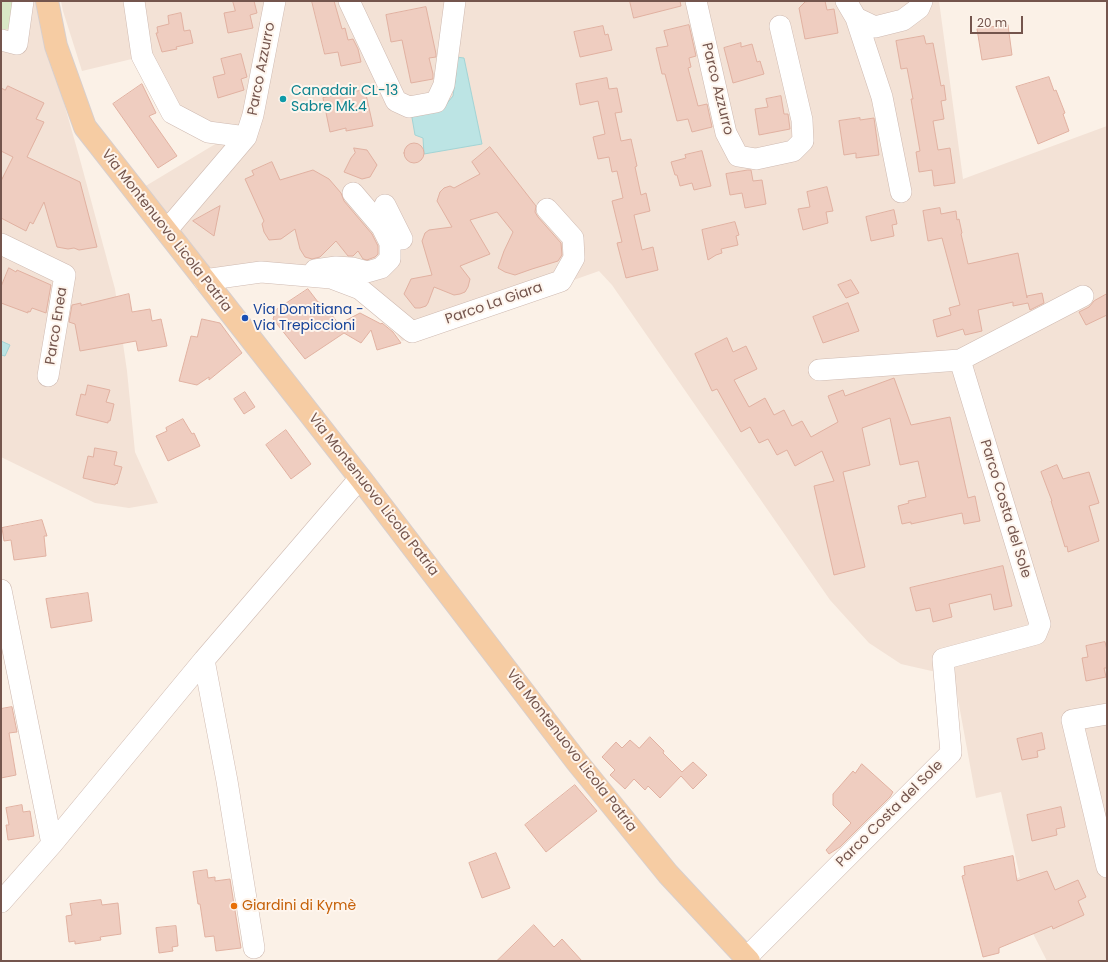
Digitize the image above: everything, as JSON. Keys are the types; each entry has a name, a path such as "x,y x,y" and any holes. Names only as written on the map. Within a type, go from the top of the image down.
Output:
{"main road":[{"name":"Via Montenuovo Licola Patria","path":"47,1 56,46 85,127 360,478 577,762 668,874 748,959"}],"street":[{"path":"1,40 16,44 23,1"},
{"path":"134,1 142,56 172,113 208,132 246,137"},
{"name":"Parco Azzurro","path":"166,231 246,137 254,115 275,1"},
{"path":"349,1 396,101 409,107 436,102 444,85 455,1"},
{"name":"Parco Azzurro","path":"696,1 726,133 738,156 756,159 793,151 803,141 802,120 780,26"},
{"path":"851,10 874,27 903,20 920,8 922,1"},
{"path":"851,10 882,97 901,192"},
{"name":"Parco La Giara","path":"299,275 307,271 336,267 352,268 367,272 381,268 390,259 390,243 382,227 353,193"},
{"path":"360,289 389,278 400,262 403,240 385,204"},
{"name":"Parco La Giara","path":"204,280 261,272 330,278 360,289 412,332 561,281 574,258 572,238 548,209"},
{"name":"Parco Enea","path":"1,244 65,275 48,376"},
{"path":"818,370 960,360 1083,296"},
{"name":"Parco Costa del Sole","path":"748,959 951,753 942,659 1036,634 1040,624 960,360"},
{"path":"1,902 52,844 204,660 360,478"},
{"path":"1,590 52,844"},
{"path":"204,660 227,781 254,948"},
{"path":"1107,714 1072,720 1107,867"}],"shaded area":[{"path":"1,1 35,1 115,289 127,371 135,452 158,503 129,508 95,503 1,457"},
{"path":"61,1 939,1 963,179 1107,126 1107,961 1047,961 1018,904 1012,880 1020,877 1001,792 976,798 955,683 936,672 901,664 869,643 830,600 612,285 599,271 402,341 374,306 330,281 238,278 225,290 144,187 217,143 175,126 136,58 82,71"}],"green space":[{"path":"1,1 14,1 9,29 1,30"}],"water":[{"path":"456,57 464,58 482,144 424,154 423,138 415,135 411,112 444,107 453,96 456,74"},
{"path":"1,341 10,345 5,356 1,355"}],"building":[{"path":"233,1 254,1 257,13 250,15 253,28 228,33 224,13 235,11"},
{"path":"312,1 334,1 342,29 345,28 348,40 353,39 358,49 361,62 341,66 338,52 325,54"},
{"path":"630,1 680,1 681,6 634,18"},
{"path":"825,1 827,10 834,9 838,33 805,39 799,8 805,2"},
{"path":"426,7 436,54 436,57 429,58 433,79 411,83 402,40 391,42 386,15"},
{"path":"181,13 184,31 190,30 193,43 176,47 177,49 162,52 156,33 158,33 157,27 169,24 168,16"},
{"path":"689,25 696,56 689,58 691,67 688,68 698,106 707,104 712,127 692,132 688,119 677,121 665,74 662,74 656,48 668,46 664,31"},
{"path":"1008,25 1012,55 982,60 977,29"},
{"path":"603,26 605,35 608,34 612,50 580,57 574,32"},
{"path":"924,36 926,44 933,43 941,86 944,85 946,100 941,101 944,119 933,121 938,150 950,148 955,183 934,186 932,170 919,172 916,152 920,151 911,99 913,99 907,68 901,69 896,41"},
{"path":"741,43 741,47 752,44 757,62 760,61 764,74 733,83 724,48"},
{"path":"241,54 247,77 241,79 244,90 218,98 213,77 225,74 221,59"},
{"path":"1049,77 1065,113 1063,114 1069,131 1038,144 1016,87"},
{"path":"607,78 609,89 617,88 622,112 615,113 621,141 631,139 641,195 646,193 650,211 634,215 642,250 653,247 658,270 626,278 617,243 622,242 612,201 623,198 617,171 612,172 609,157 598,159 593,137 605,134 598,101 580,105 576,84"},
{"path":"142,84 156,113 149,116 177,156 158,168 113,104"},
{"path":"8,86 44,103 36,119 44,122 27,157 80,182 97,247 79,250 74,248 68,249 57,247 44,202 33,224 30,222 26,231 1,218 1,181 13,157 1,151 1,88 5,90"},
{"path":"365,90 373,126 346,131 346,128 330,132 323,98"},
{"path":"781,96 784,114 788,114 790,129 759,135 755,109 768,107 766,99"},
{"path":"860,118 860,120 874,118 879,155 856,158 856,153 844,155 839,121"},
{"path":"414,143 421,146 424,153 421,160 414,163 407,160 404,153 407,146"},
{"path":"490,147 536,206 535,212 538,217 561,243 562,255 558,261 515,275 505,272 498,268 513,232 497,212 470,220 490,254 460,266 470,279 465,292 454,295 434,287 426,306 415,308 404,294 411,279 432,275 422,241 425,233 429,230 452,227 437,201 440,192 444,188 450,186 454,188 480,174 472,162"},
{"path":"354,148 367,150 377,165 370,177 362,179 344,172 355,153"},
{"path":"702,151 711,186 694,190 692,183 680,186 671,162 686,158 685,155"},
{"path":"272,162 280,180 313,170 329,179 341,193 344,201 372,234 378,246 378,254 367,260 363,259 358,251 353,256 348,256 336,241 320,257 312,259 305,257 300,249 295,229 281,239 269,240 264,232 262,224 264,221 245,179 254,175 252,171"},
{"path":"751,170 753,181 762,180 766,204 745,208 742,193 730,195 726,174"},
{"path":"827,187 833,211 826,212 828,223 803,230 798,209 810,207 807,192"},
{"path":"220,206 214,236 193,221"},
{"path":"940,208 941,214 956,211 968,264 1018,253 1027,298 1027,296 1042,293 1044,303 1030,310 1028,303 1013,306 1013,302 978,310 982,331 965,335 963,329 937,337 933,320 951,315 949,308 960,305 942,238 928,241 923,211"},
{"path":"894,210 897,224 892,225 894,236 871,241 866,217"},
{"path":"735,222 739,235 736,236 738,245 721,249 722,253 708,260 702,230"},
{"path":"9,268 51,285 46,313 32,308 30,312 28,311 28,313 1,303 1,287"},
{"path":"851,280 859,293 846,298 838,285"},
{"path":"308,289 339,324 360,313 381,324 382,323 393,332 401,343 377,350 371,330 361,343 344,333 305,359 273,319 276,310"},
{"path":"129,294 132,312 150,309 152,321 161,319 167,346 138,351 136,341 80,351 75,324 69,322 72,305 81,303 81,305"},
{"path":"1107,294 1107,315 1086,325 1079,312 1089,307 1094,301"},
{"path":"848,303 859,331 823,343 813,317"},
{"path":"202,319 220,323 242,353 209,380 209,377 197,385 179,381 191,336 197,337"},
{"path":"727,338 733,352 746,346 757,369 734,380 749,407 765,398 774,415 784,410 792,426 802,421 811,437 838,422 828,396 843,390 845,396 894,378 911,425 950,417 968,498 975,496 980,521 964,524 962,513 911,524 911,522 902,524 898,506 909,503 908,501 926,497 918,461 900,465 890,418 862,428 870,465 843,472 865,567 834,575 814,486 834,481 822,451 795,466 787,450 777,455 768,439 759,443 750,427 741,432 717,389 712,391 695,354"},
{"path":"88,385 110,390 106,402 114,404 110,421 108,421 108,423 76,415 81,394 85,395"},
{"path":"245,392 255,407 244,414 234,399"},
{"path":"183,419 192,434 194,433 200,446 168,461 156,436 167,431 166,428"},
{"path":"286,430 311,464 291,479 266,445"},
{"path":"95,448 117,452 114,465 122,467 117,484 116,483 115,485 83,478 88,456 93,457"},
{"path":"1057,465 1063,479 1089,472 1099,503 1089,506 1099,541 1068,552 1067,546 1065,547 1052,501 1041,472"},
{"path":"42,520 47,536 44,536 46,556 14,560 11,540 4,541 2,528"},
{"path":"1003,566 1012,606 994,610 991,594 949,604 952,617 933,622 930,608 916,611 910,588"},
{"path":"88,593 92,621 51,628 46,599"},
{"path":"1105,642 1107,650 1107,668 1104,668 1106,677 1086,681 1082,658 1088,657 1086,646"},
{"path":"12,707 17,732 9,733 16,775 1,778 1,709"},
{"path":"1042,733 1045,749 1037,751 1038,757 1022,760 1017,739"},
{"path":"650,737 664,751 663,753 682,772 693,762 707,775 693,789 681,776 660,798 648,786 645,790 634,779 625,789 610,775 615,770 602,757 616,742 622,748 630,740 639,748"},
{"path":"862,764 893,792 890,797 840,847 829,854 826,850 851,823 833,805 833,794 853,771 855,773"},
{"path":"575,785 597,811 546,852 525,825"},
{"path":"22,805 23,812 30,811 34,836 8,840 6,825 9,825 6,808"},
{"path":"1061,807 1065,827 1056,829 1057,835 1032,841 1027,815"},
{"path":"496,853 510,888 482,898 469,863"},
{"path":"1013,856 1017,881 1047,871 1055,890 1078,880 1086,897 1078,901 1084,915 1053,929 1052,926 999,948 999,953 983,957 962,876 965,875 964,867"},
{"path":"207,870 208,878 215,877 215,881 230,879 241,948 216,951 214,936 205,937 193,872"},
{"path":"101,900 102,905 118,903 121,934 100,937 101,940 75,944 75,941 69,942 66,916 72,915 70,904"},
{"path":"534,925 554,947 562,939 582,961 497,961"},
{"path":"176,926 178,946 172,947 173,951 159,953 156,928"}],"place":[{"name":"Canadair CL-13 Sabre Mk.4","path":"283,99"},
{"name":"Via Domitiana - Via Trepiccioni","path":"245,318"},
{"name":"Giardini di Kymè","path":"234,906"}]}
